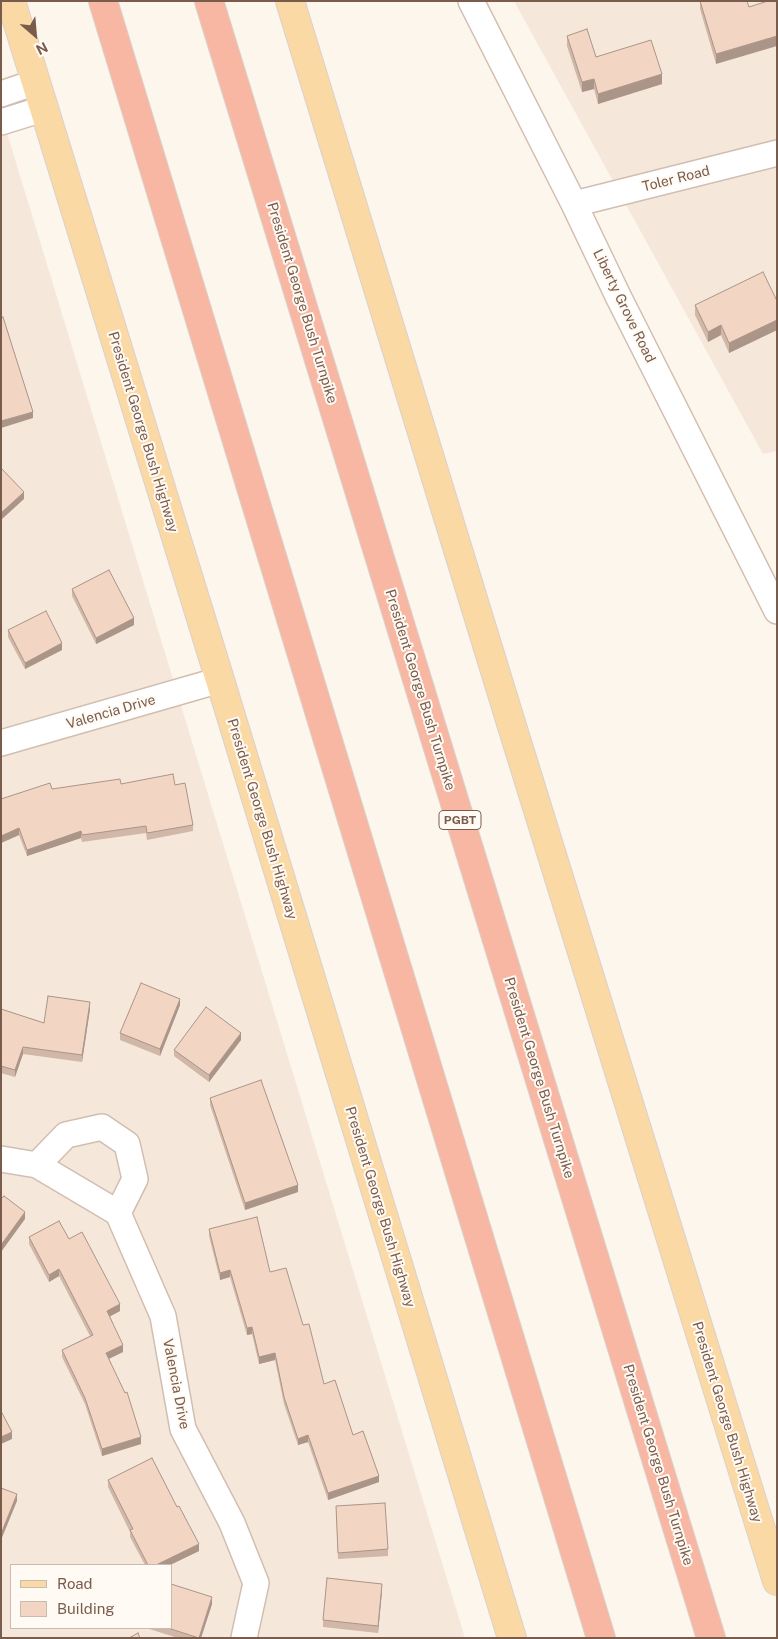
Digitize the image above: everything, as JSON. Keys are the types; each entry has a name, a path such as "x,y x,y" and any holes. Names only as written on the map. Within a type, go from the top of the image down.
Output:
{"highway":[{"path":"103,1 601,1638"},
{"name":"President George Bush Turnpike","path":"209,1 711,1638"}],"main road":[{"name":"President George Bush Highway","path":"11,1 512,1638"},
{"name":"President George Bush Highway","path":"290,1 514,733 777,1581"}],"street":[{"name":"Liberty Grove Road","path":"471,1 777,611"},
{"path":"1,94 36,82"},
{"path":"1,122 44,109"},
{"name":"Toler Road","path":"574,204 777,153"},
{"name":"Valencia Drive","path":"1,744 220,680"},
{"path":"1,1159 37,1165 118,1213 135,1179 127,1144 102,1127 66,1135 37,1165"},
{"name":"Valencia Drive","path":"118,1213 163,1316 183,1429 232,1523 256,1583 244,1638"}],"shaded area":[{"path":"514,1 777,1 777,451 763,454"},
{"path":"1,113 465,1638 1,1638"}],"building":[{"path":"700,1 747,1 749,7 768,1 777,1 777,36 716,54"},
{"path":"587,29 596,57 651,40 662,74 598,94 594,79 582,82 567,36"},
{"path":"763,272 777,301 777,320 729,343 721,325 708,332 695,305"},
{"path":"3,317 33,412 1,421 1,318"},
{"path":"1,468 24,492 1,513"},
{"path":"109,570 134,618 96,638 72,589"},
{"path":"46,611 62,643 25,663 8,630"},
{"path":"173,774 175,785 185,783 193,825 147,833 146,826 82,835 81,831 27,850 19,828 1,836 1,799 50,783 52,789 120,779 121,784"},
{"path":"141,983 180,999 160,1049 120,1033"},
{"path":"48,996 90,1002 82,1055 23,1047 15,1070 1,1066 1,1009 44,1023"},
{"path":"206,1007 241,1033 209,1075 174,1050"},
{"path":"261,1080 298,1185 245,1203 210,1098"},
{"path":"4,1196 25,1212 1,1245 1,1199"},
{"path":"257,1217 270,1272 286,1268 303,1325 309,1324 324,1384 335,1380 353,1435 363,1431 379,1476 328,1493 308,1435 298,1439 284,1397 275,1353 259,1357 252,1327 247,1328 230,1270 220,1273 209,1229"},
{"path":"59,1221 69,1239 82,1232 120,1304 107,1311 123,1345 106,1353 125,1393 127,1392 141,1437 102,1449 85,1398 62,1350 93,1335 59,1269 49,1275 29,1237"},
{"path":"1,1411 12,1432 1,1437"},
{"path":"152,1458 177,1507 179,1506 199,1544 158,1564 147,1564 130,1530 133,1529 108,1480"},
{"path":"1,1488 17,1494 1,1534"},
{"path":"385,1503 388,1549 338,1553 336,1506"},
{"path":"327,1578 382,1584 378,1626 323,1620"},
{"path":"172,1584 212,1597 199,1638 171,1629"},
{"path":"138,1633 140,1638 129,1638"}]}
